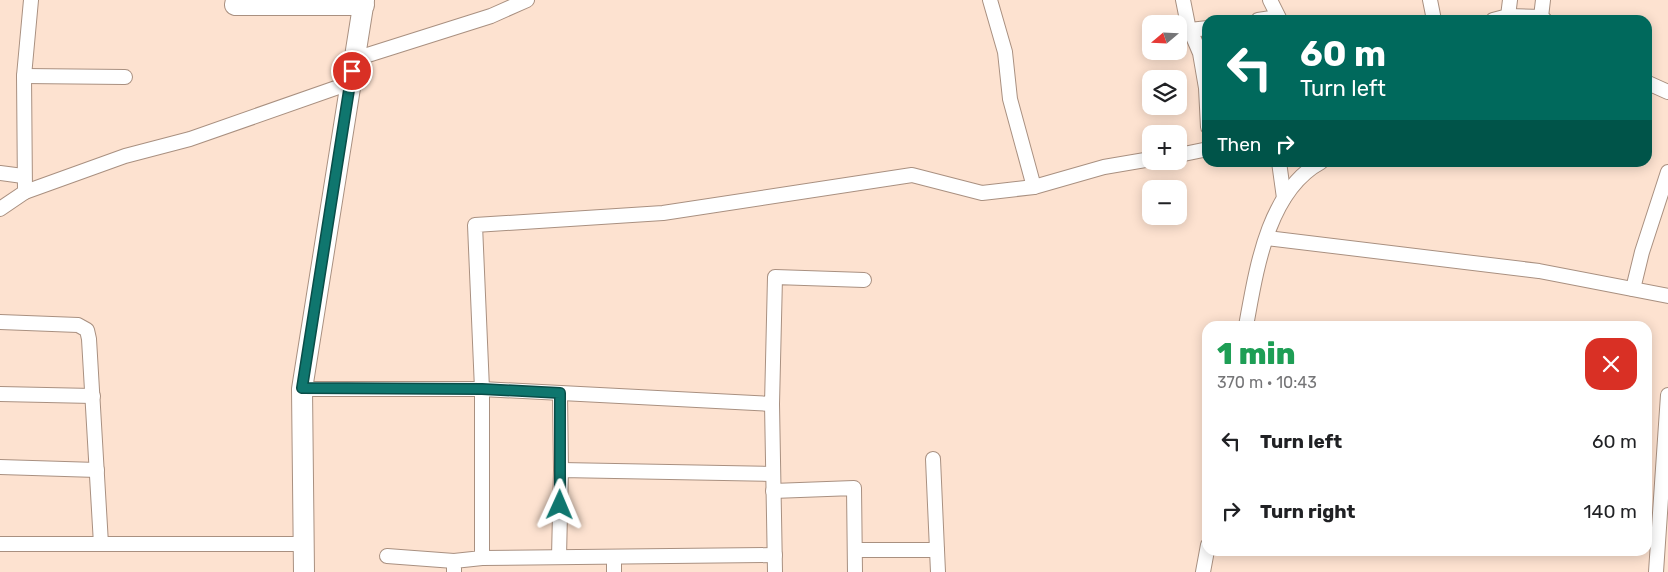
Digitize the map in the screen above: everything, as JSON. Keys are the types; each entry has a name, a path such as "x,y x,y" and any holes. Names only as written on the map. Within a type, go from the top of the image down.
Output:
{"street":[{"path":"24,192 24,76 32,0"},
{"path":"236,0 235,5 364,3 302,388 304,572"},
{"path":"354,59 491,16 527,0"},
{"path":"990,0 1005,52 1010,100 1034,187"},
{"path":"1183,0 1190,30 1200,53 1202,66"},
{"path":"1270,0 1278,15"},
{"path":"1430,0 1433,15"},
{"path":"1508,15 1510,0"},
{"path":"1543,0 1543,15"},
{"path":"1190,30 1202,29"},
{"path":"24,76 125,77"},
{"path":"0,210 24,192 125,156 190,139 350,83"},
{"path":"1652,85 1668,92"},
{"path":"1187,154 1202,151"},
{"path":"482,558 482,389 475,225 663,213 912,175 982,193 1034,187 1104,167 1142,161"},
{"path":"1279,167 1284,198"},
{"path":"1247,321 1272,219 1284,198 1306,172 1314,167"},
{"path":"1633,289 1642,252 1668,172"},
{"path":"0,173 23,176"},
{"path":"1267,238 1539,271 1668,296"},
{"path":"775,572 772,404 775,277 864,280"},
{"path":"0,322 78,325 87,330 101,544"},
{"path":"302,388 482,389 772,404"},
{"path":"559,557 560,393"},
{"path":"0,394 92,396"},
{"path":"1656,572 1668,395"},
{"path":"933,459 938,572"},
{"path":"0,467 97,470"},
{"path":"561,470 773,474"},
{"path":"773,490 854,488 855,572"},
{"path":"0,544 304,544"},
{"path":"855,550 937,550"},
{"path":"387,556 454,566 482,558 535,565 559,557 774,555"},
{"path":"1203,572 1206,556"},
{"path":"614,557 614,572"}],"route":[{"path":"352,71 307,346 302,388 482,389 560,393 560,505"}]}
